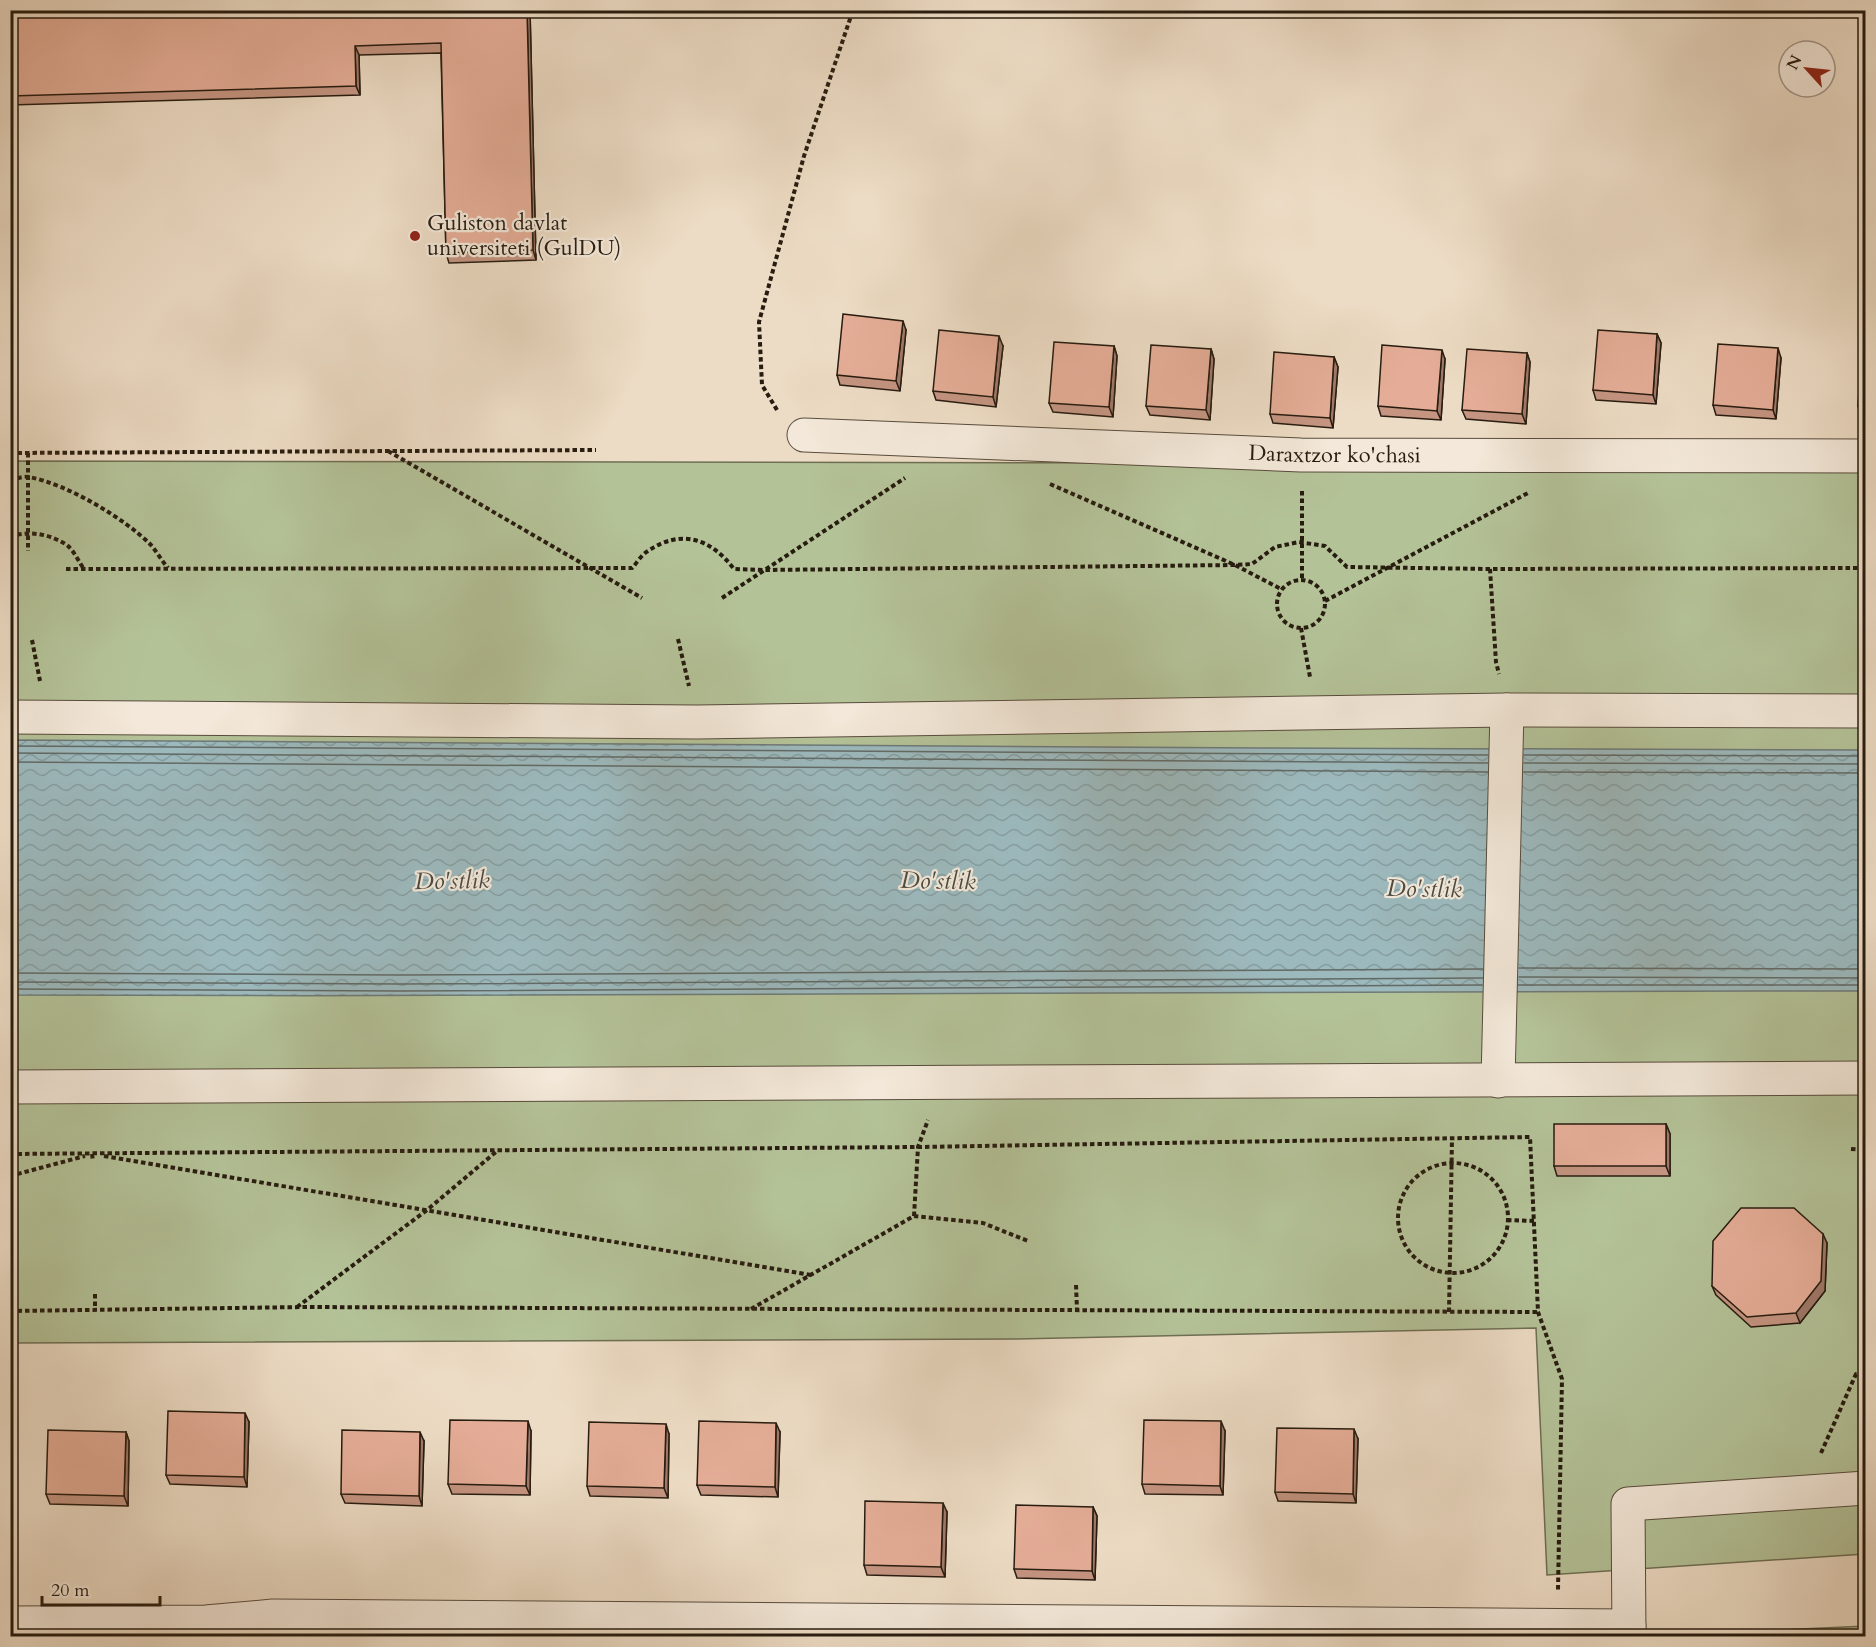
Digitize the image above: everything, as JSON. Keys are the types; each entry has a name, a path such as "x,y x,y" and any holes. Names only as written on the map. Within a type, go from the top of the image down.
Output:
{"street":[{"name":"Daraxtzor ko'chasi","path":"804,435 1301,455 1866,456"},
{"path":"1498,1081 1507,710"},
{"path":"10,717 697,722 1507,710 1866,711"},
{"path":"10,1087 1866,1078"},
{"path":"10,1623 206,1622 273,1626 1558,1626 1629,1631 1628,1504 1866,1488"}],"path":[{"path":"804,435 780,415 762,385 759,322 804,156 853,10"},
{"path":"10,453 596,450"},
{"path":"388,451 642,598"},
{"path":"28,453 28,551"},
{"path":"1301,455 1302,580"},
{"path":"722,598 909,475"},
{"path":"10,480 27,477 58,487 98,505 153,547 168,569"},
{"path":"1043,481 1235,565 1281,589"},
{"path":"1325,601 1529,493"},
{"path":"10,537 28,533 45,534 68,546 85,569"},
{"path":"66,569 632,568 645,552 669,539 694,540 711,546 723,554 734,569 764,570 1235,565 1252,564 1275,547 1302,542 1325,546 1347,567 1866,568"},
{"path":"1490,569 1496,662 1507,710"},
{"path":"1302,580 1317,587 1325,601 1324,609 1316,623 1300,628 1286,624 1277,612 1276,604 1281,589 1287,584 1302,580"},
{"path":"1300,628 1318,712"},
{"path":"678,639 697,722"},
{"path":"914,1216 918,1147 929,1117 927,1082"},
{"path":"10,1154 918,1147 1530,1137 1538,1312 1562,1379 1558,1626"},
{"path":"1449,1312 1452,1138"},
{"path":"1851,1149 1866,1150"},
{"path":"297,1308 426,1210 497,1151"},
{"path":"92,1154 93,1161"},
{"path":"10,1176 92,1154 811,1275"},
{"path":"1451,1163 1465,1164 1482,1171 1497,1184 1505,1201 1507,1220 1504,1237 1496,1252 1483,1264 1467,1271 1450,1273 1425,1265 1406,1247 1399,1231 1398,1214 1402,1196 1413,1179 1428,1168 1451,1163"},
{"path":"751,1309 914,1216 983,1223 1028,1241"},
{"path":"1507,1220 1534,1221"},
{"path":"1076,1285 1077,1310"},
{"path":"94,1294 95,1310"},
{"path":"10,1311 297,1308 1538,1312"},
{"path":"1804,1492 1856,1374 1866,1374"}],"green space":[{"path":"10,461 1865,464 1865,1554 1547,1575 1536,1328 1014,1339 11,1343"},
{"path":"1866,1626 1865,1636 1734,1636 1734,1632"}],"water":[{"name":"Do'stlik","path":"11,740 1865,750 1865,991 475,996 11,995"}],"building":[{"path":"10,10 527,10 533,250 446,253 441,43 355,46 356,86 10,96"},
{"path":"843,314 903,321 896,381 837,375"},
{"path":"939,330 999,336 993,397 933,391"},
{"path":"1598,330 1657,334 1653,395 1593,390"},
{"path":"1054,342 1114,346 1109,407 1049,403"},
{"path":"1718,344 1778,348 1773,410 1713,405"},
{"path":"1151,345 1211,349 1206,410 1146,406"},
{"path":"1382,345 1442,350 1437,411 1378,406"},
{"path":"1862,345 1866,346 1866,407 1858,406"},
{"path":"1467,349 1527,353 1522,414 1462,410"},
{"path":"1274,352 1334,357 1330,418 1270,414"},
{"path":"1554,1124 1666,1124 1666,1166 1554,1166"},
{"path":"1741,1208 1794,1208 1823,1234 1821,1281 1796,1313 1747,1317 1712,1286 1713,1241"},
{"path":"168,1411 245,1413 244,1477 166,1475"},
{"path":"450,1420 528,1421 526,1486 448,1484"},
{"path":"1144,1420 1221,1421 1220,1486 1142,1484"},
{"path":"699,1421 776,1423 775,1487 697,1485"},
{"path":"589,1422 666,1424 664,1488 587,1486"},
{"path":"1277,1428 1354,1429 1353,1494 1275,1492"},
{"path":"48,1430 126,1432 124,1496 46,1494"},
{"path":"342,1430 420,1432 419,1496 341,1494"},
{"path":"865,1501 943,1503 941,1567 864,1565"},
{"path":"1016,1505 1093,1507 1092,1571 1014,1569"}],"place":[{"name":"Guliston davlat universiteti (GulDU)","path":"415,236"}]}
